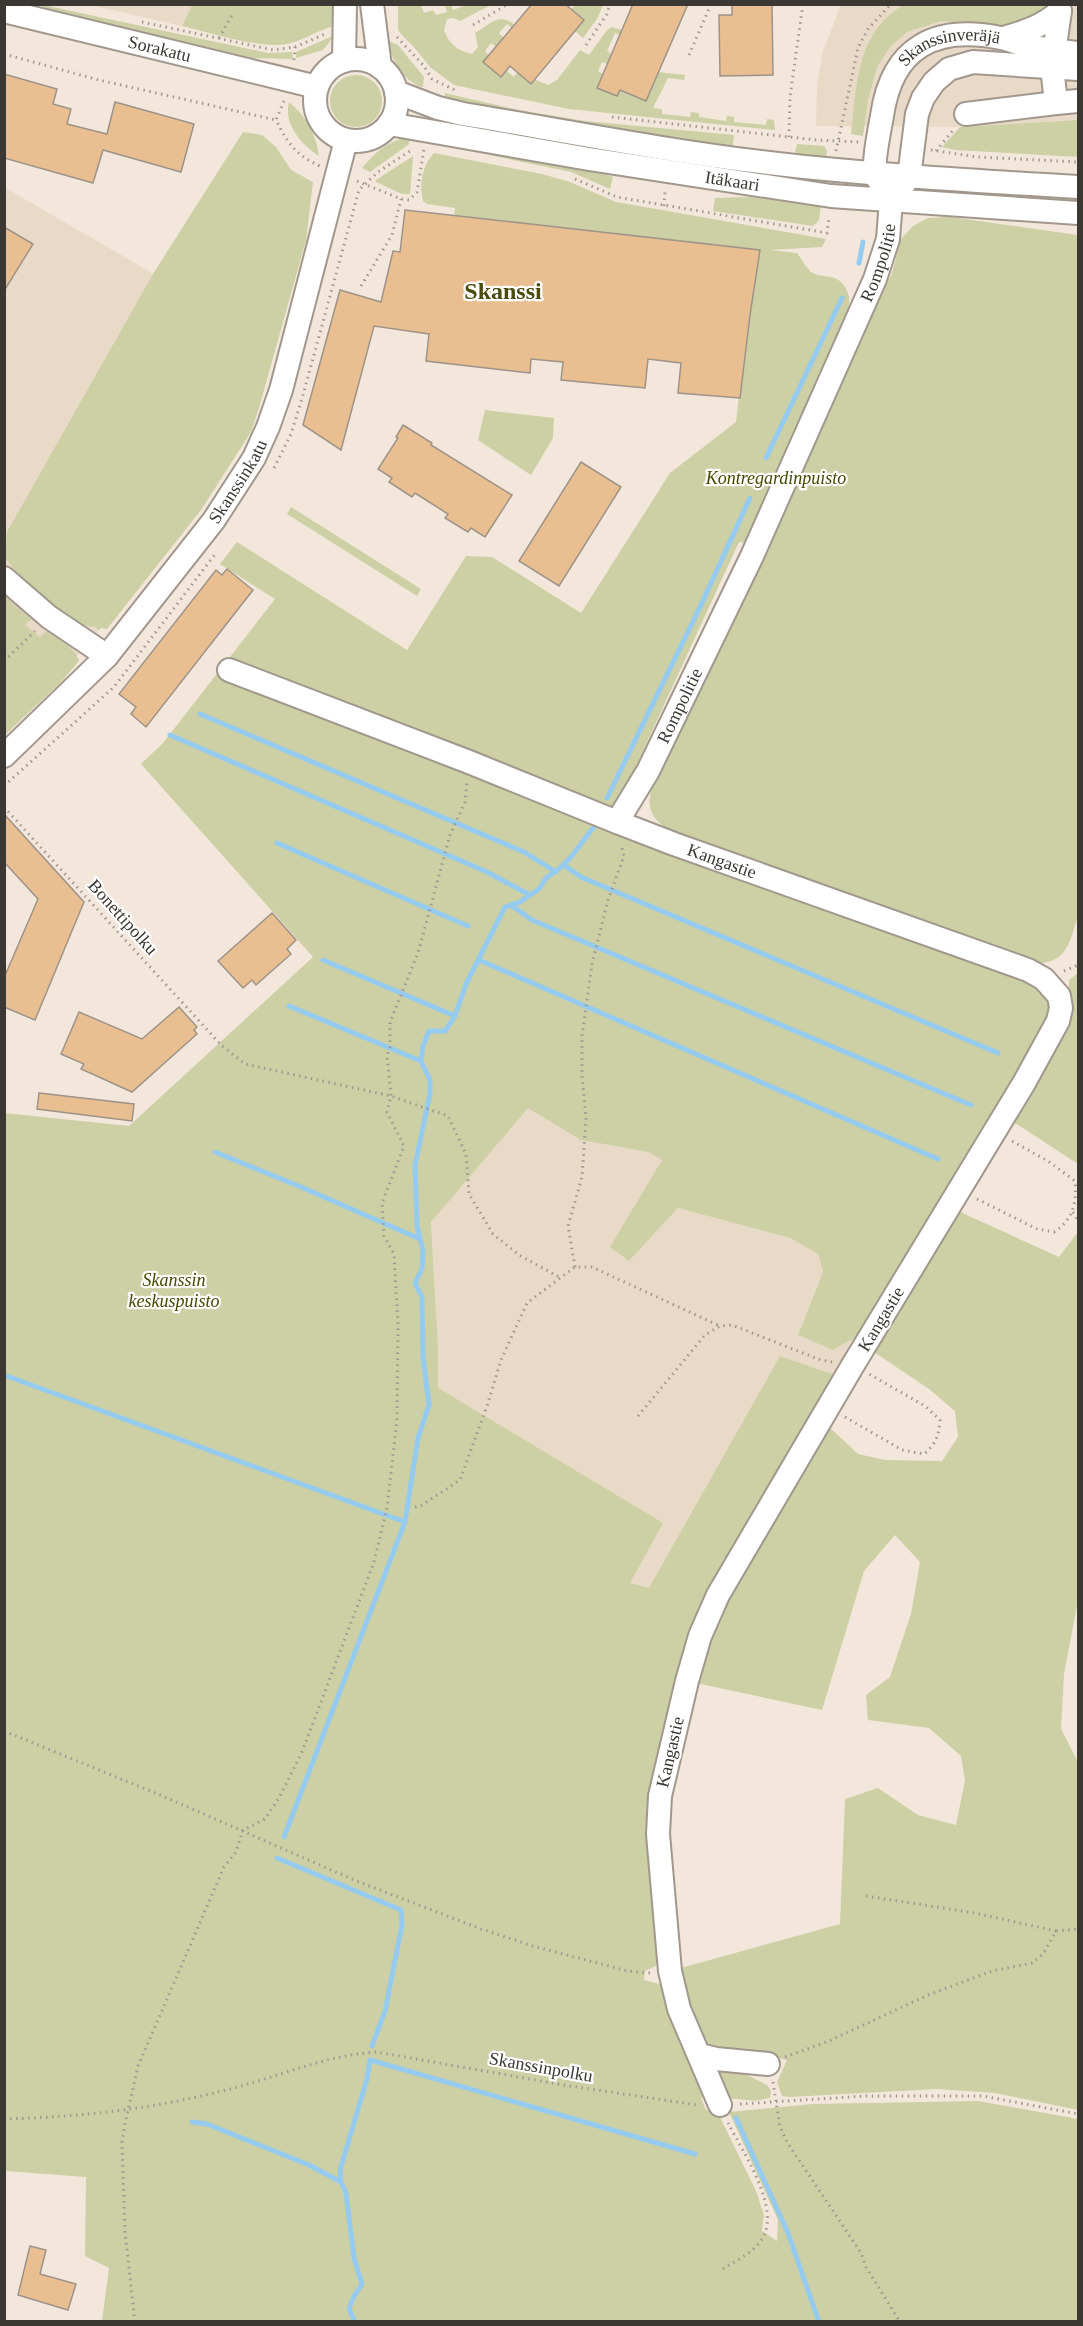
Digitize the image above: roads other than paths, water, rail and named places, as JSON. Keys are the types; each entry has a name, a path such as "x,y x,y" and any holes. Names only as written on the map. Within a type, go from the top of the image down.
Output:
{"street":[{"path":"345,4 345,61"},
{"path":"372,4 380,68"},
{"name":"Sorakatu","path":"16,10 317,87"},
{"path":"1001,38 1027,32 1048,22 1060,11 1053,59 1056,103"},
{"name":"Skanssinveräjä","path":"875,174 878,143 889,84 910,53 928,41 960,35 1001,38 1078,69"},
{"name":"Skanssinveräjä","path":"909,177 917,114 923,98 934,82 949,69 973,62 1053,59 1078,54"},
{"path":"363,60 380,68 391,78 396,92 396,109 389,124 383,131 367,140 346,140 332,134 321,121 315,105 317,87 327,70 345,61 363,60"},
{"name":"Itäkaari","path":"396,92 438,108 463,114 698,154 909,177 1078,187"},
{"path":"966,114 1078,101"},
{"name":"Itäkaari","path":"389,124 641,167 831,196 1078,213"},
{"name":"Skanssinkatu","path":"4,756 108,656 214,520 254,458 281,390 346,140"},
{"path":"875,174 891,201 909,177"},
{"name":"Rompolitie","path":"617,822 648,771 752,556 875,279 888,239 891,201"},
{"path":"4,578 49,617 108,656"},
{"path":"229,670 469,762 617,822"},
{"name":"Kangastie","path":"617,822 1028,970 1044,979 1059,996 1061,1008 1058,1021 994,1131 718,1595 700,1636 684,1692 660,1796 658,1834 670,1971 679,2009 720,2106"},
{"path":"700,2055 716,2059 768,2064"}],"waterway":[{"path":"859,263 863,242"},
{"path":"766,458 842,298"},
{"path":"607,798 750,498"},
{"path":"200,714 524,852 556,872"},
{"path":"170,735 487,872 530,895"},
{"path":"284,1837 405,1522 418,1438 429,1405 423,1357 422,1297 415,1283 422,1269 423,1250 417,1226 415,1165 430,1094 430,1080 421,1061 423,1046 429,1031 445,1031 455,1016 466,984 505,907 520,902 539,889 546,878 571,857 596,824"},
{"path":"277,843 468,926"},
{"path":"564,865 581,877 998,1053"},
{"path":"511,905 532,920 971,1105"},
{"path":"323,960 455,1016"},
{"path":"479,960 938,1159"},
{"path":"289,1006 421,1061"},
{"path":"215,1152 420,1239"},
{"path":"4,1375 405,1522"},
{"path":"277,1858 401,1910 402,1925 385,2011 372,2046"},
{"path":"355,2322 349,2309 362,2284 354,2258 346,2193 341,2182 340,2170 367,2079 370,2060 695,2154"},
{"path":"736,2118 788,2233 819,2322"},
{"path":"192,2122 207,2124 309,2165 341,2182"}],"district":[{"name":"Skanssi","path":"503,291"}],"park label":[{"name":"Kontregardinpuisto","path":"776,478"},
{"name":"Skanssin keskuspuisto","path":"174,1290"}]}
